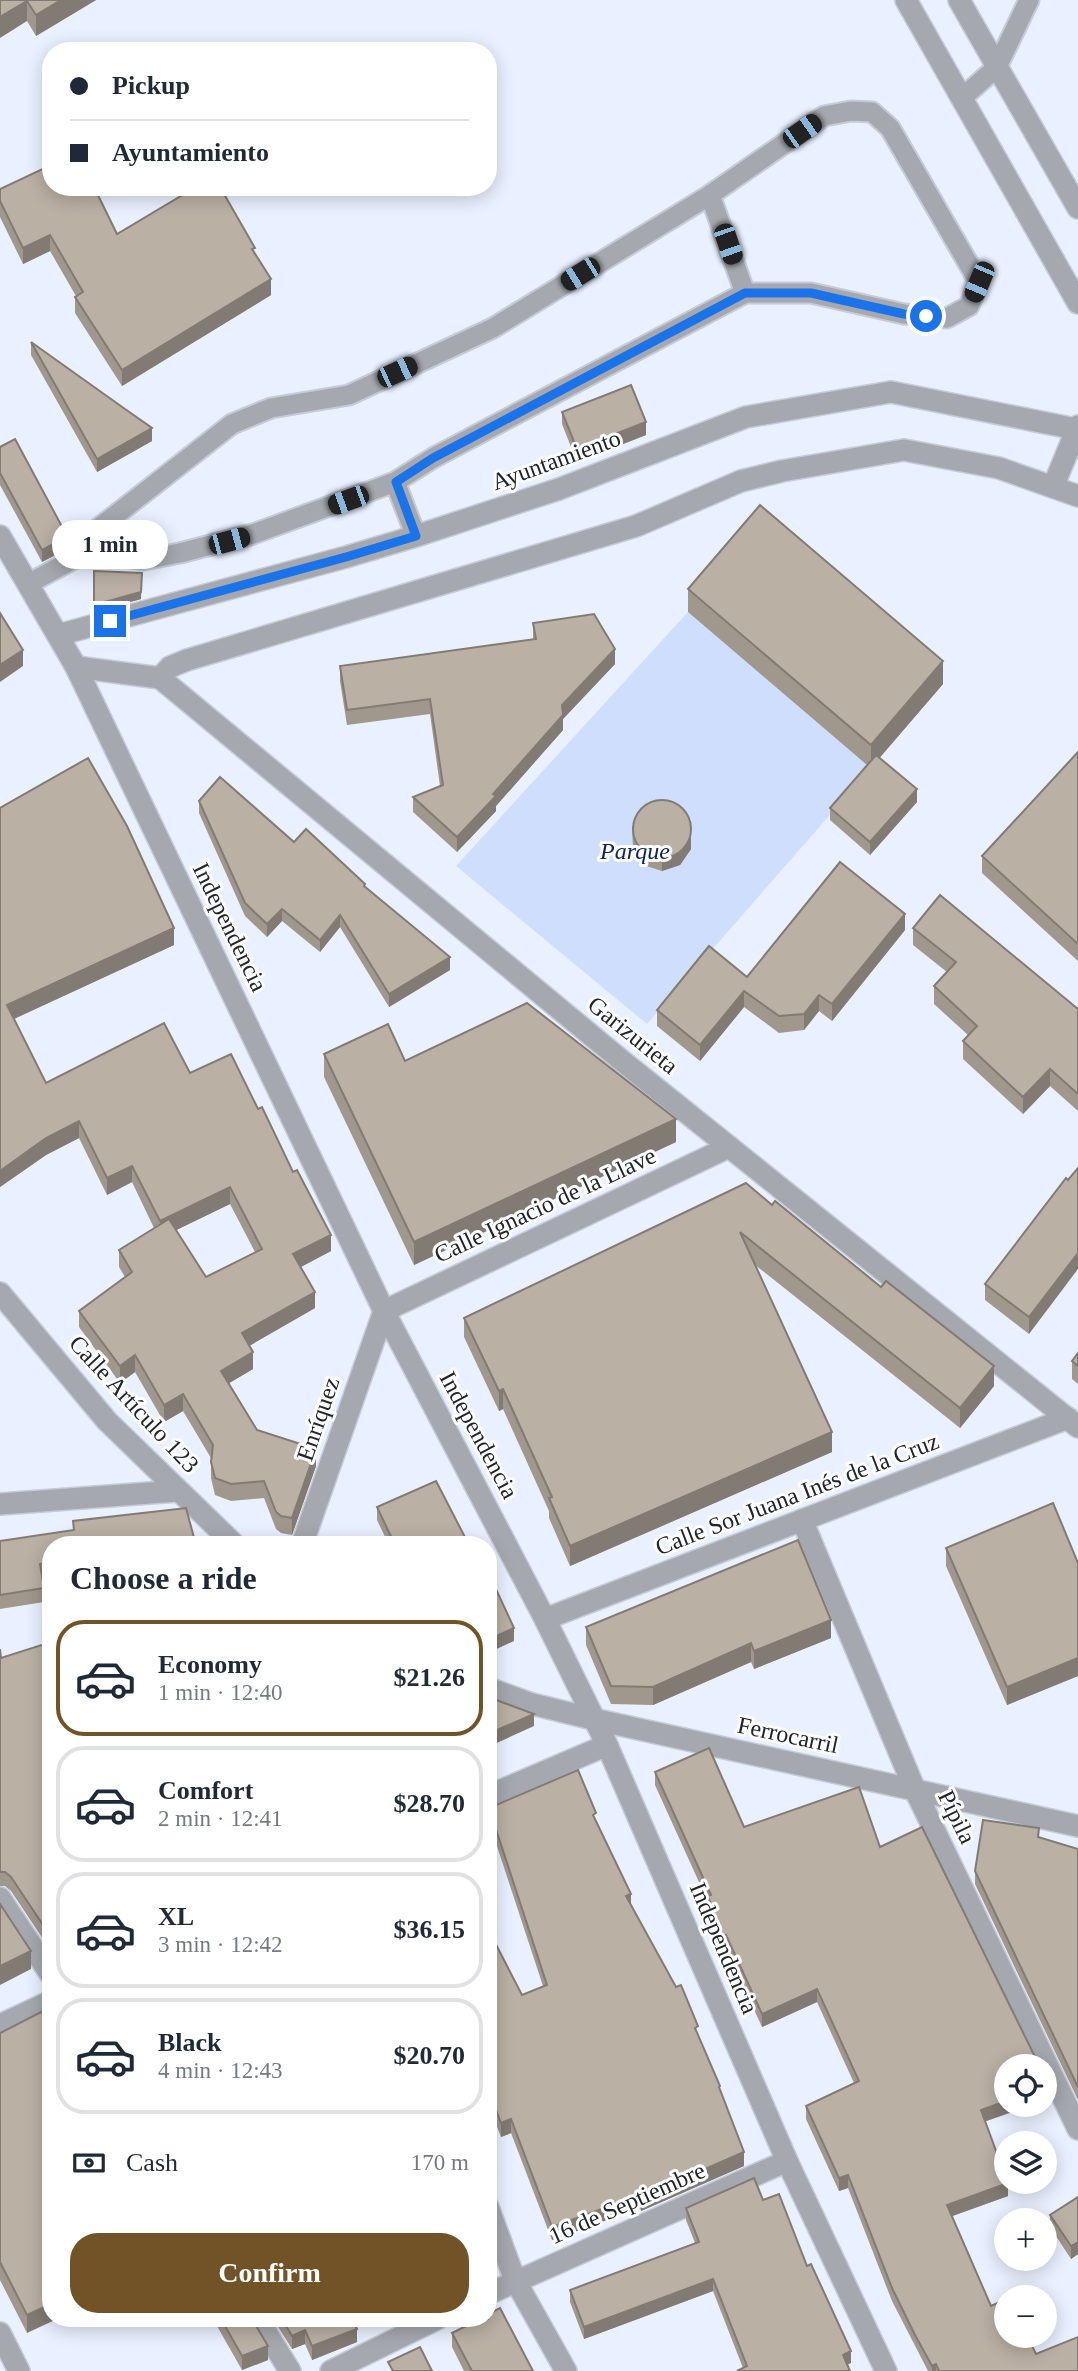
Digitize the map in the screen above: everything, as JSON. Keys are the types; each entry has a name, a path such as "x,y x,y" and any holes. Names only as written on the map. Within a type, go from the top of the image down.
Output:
{"street":[{"path":"906,0 1078,303"},
{"path":"959,0 1078,208"},
{"name":"Ayuntamiento","path":"58,635 416,536 559,489 746,417 891,392 1077,427"},
{"path":"1053,488 1077,427"},
{"path":"76,667 160,678 170,667 187,660 636,526 741,481 782,471 904,450 999,468 1078,496"},
{"name":"Independencia","path":"0,536 76,667 384,1311 545,1619 607,1745 787,2161 886,2371"},
{"name":"Garizurieta","path":"160,678 729,1147 1073,1422"},
{"name":"Calle Ignacio de la Llave","path":"384,1311 729,1147"},
{"name":"Calle Artículo 123","path":"0,1293 107,1421 225,1536"},
{"name":"Enríquez","path":"305,1536 384,1311"},
{"name":"Calle Sor Juana Inés de la Cruz","path":"545,1619 802,1520 1073,1422"},
{"path":"0,1504 177,1491"},
{"name":"Pípila","path":"802,1520 915,1790 1076,2120"},
{"name":"Ferrocarril","path":"497,1691 532,1704 593,1719 1078,1826"},
{"path":"497,1792 607,1745"},
{"path":"0,1898 42,1961"},
{"path":"0,2025 42,2004"},
{"name":"16 de Septiembre","path":"497,2289 787,2161"},
{"path":"497,2231 515,2280 566,2371"},
{"path":"263,2327 290,2371"},
{"path":"331,2371 421,2327"},
{"path":"0,2333 19,2371"}],"lane":[{"path":"963,97 997,67 1029,0"},
{"path":"850,111 872,113 890,128 979,282 969,306 947,318 904,314 811,293 745,293 433,458 396,482 253,534 180,553 144,560 100,553 94,548 91,540 95,531 232,424 271,408 349,394 494,327 710,195 824,116 850,111"},
{"path":"710,195 745,293"},
{"path":"396,482 416,536"},
{"path":"28,584 94,548"}],"green space":[{"name":"Parque","path":"688,612 871,768 647,1024 456,866"}],"building":[{"path":"0,0 61,0 36,15 27,1 0,17"},
{"path":"42,169 42,196 98,196 117,234 181,196 225,196 255,248 252,249 271,279 122,370 75,297 83,292 50,235 23,248 0,201 0,189"},
{"path":"31,342 125,409 152,428 97,459"},
{"path":"631,385 646,422 577,449 562,412"},
{"path":"15,439 67,536 42,550 0,473 0,447"},
{"path":"760,505 943,661 871,745 688,589"},
{"path":"94,571 142,573 141,592 94,603"},
{"path":"0,613 23,650 0,665"},
{"path":"594,614 615,649 562,705 563,715 493,794 496,796 457,837 413,797 443,785 430,699 347,710 340,666 536,639 533,623"},
{"path":"1078,752 1078,944 982,856"},
{"path":"876,755 917,789 870,842 830,808"},
{"path":"88,758 127,826 174,928 7,1005 46,1083 164,1023 190,1073 231,1054 258,1109 262,1107 293,1172 297,1170 331,1235 293,1254 315,1292 242,1333 253,1352 221,1371 257,1430 316,1449 292,1518 276,1512 264,1481 231,1484 215,1478 211,1462 213,1445 183,1394 164,1405 135,1355 120,1366 79,1311 132,1272 119,1250 169,1219 206,1277 262,1249 230,1187 160,1221 132,1166 107,1178 79,1121 46,1138 0,1171 0,808"},
{"path":"220,777 294,842 306,829 365,884 364,886 450,957 389,994 340,915 320,940 282,909 267,924 245,903 199,801"},
{"path":"656,800 668,800 683,808 691,823 691,835 683,850 668,858 656,858 641,850 633,835 633,823 641,808"},
{"path":"840,862 905,914 832,1004 819,995 804,1014 779,1016 744,991 700,1045 657,1010 709,946 747,977"},
{"path":"940,895 1078,1009 1078,1094 1050,1069 1023,1097 963,1041 977,1026 934,986 956,962 913,928"},
{"path":"527,1003 676,1119 414,1242 324,1054 388,1024 405,1061"},
{"path":"1078,1168 1078,1253 1029,1317 985,1284 1066,1178 1068,1180"},
{"path":"746,1183 772,1205 775,1201 881,1287 886,1281 994,1366 960,1408 740,1232 832,1432 570,1546 549,1498 552,1497 503,1389 499,1391 464,1318"},
{"path":"1078,1353 1078,1366 1072,1361"},
{"path":"436,1481 464,1536 391,1536 377,1507"},
{"path":"1053,1503 1078,1563 1078,1658 1007,1687 946,1548"},
{"path":"186,1508 194,1536 42,1536 42,1588 0,1595 0,1541 74,1530 73,1521"},
{"path":"798,1540 831,1620 754,1651 751,1643 653,1687 611,1686 586,1627"},
{"path":"497,1591 514,1628 497,1636"},
{"path":"42,1645 42,1924 11,1877 0,1872 0,1649 1,1658"},
{"path":"497,1700 534,1714 497,1730"},
{"path":"709,1748 744,1827 859,1787 880,1847 922,1827 1034,2054 994,2054 994,2105 981,2110 994,2145 994,2188 947,2205 991,2306 994,2305 994,2348 1033,2348 1036,2354 1057,2348 1057,2346 1078,2337 1078,2371 939,2371 936,2364 932,2366 892,2288 848,2175 839,2178 806,2106 859,2081 817,1989 762,2014 726,1935 722,1936 708,1896 711,1895 655,1772"},
{"path":"578,1770 596,1813 593,1815 631,1894 626,1896 676,1987 681,1985 744,2152 641,2197 640,2195 552,2227 511,2119 501,2123 497,2113 497,1946 522,1995 547,1985 497,1832 497,1805"},
{"path":"983,1820 1039,1828 1038,1837 1078,1849 1078,2087 975,1871"},
{"path":"0,1904 31,1951 0,1966"},
{"path":"42,2012 42,2308 27,2315 0,2262 0,2033"},
{"path":"754,2178 763,2200 779,2194 807,2266 811,2264 851,2351 843,2355 850,2371 737,2371 747,2366 713,2279 584,2327 570,2290 699,2242 686,2208"},
{"path":"1078,2197 1078,2242 1071,2246 1057,2225 1057,2210"},
{"path":"500,2308 533,2371 472,2371 452,2333 464,2327 497,2327 497,2310"},
{"path":"226,2327 257,2327 268,2346 242,2356"},
{"path":"287,2327 357,2329 312,2346 305,2330 292,2336"},
{"path":"420,2347 432,2371 393,2371 388,2362"}],"route":[{"path":"110,621 416,536 396,482 433,458 745,293 811,293 904,314 926,316"}]}
